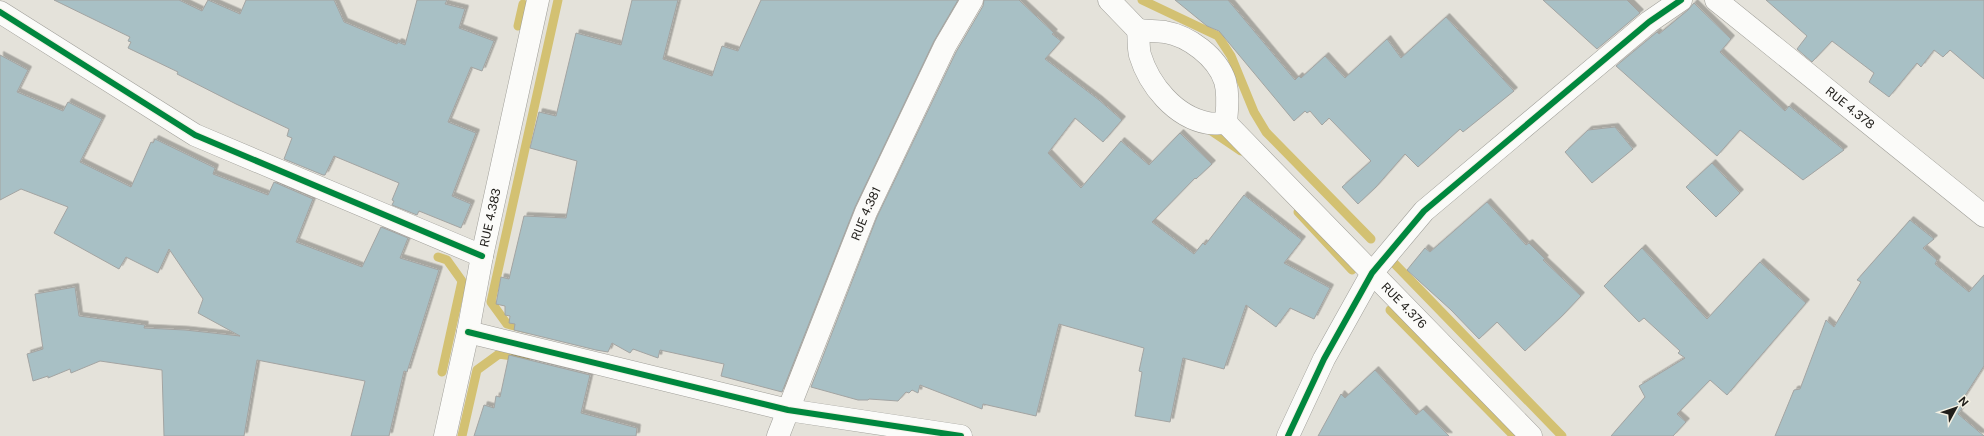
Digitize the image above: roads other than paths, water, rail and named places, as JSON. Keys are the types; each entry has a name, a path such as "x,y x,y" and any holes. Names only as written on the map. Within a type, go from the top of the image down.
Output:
{"street":[{"name":"RUE 4.383","path":"445,436 468,332 482,256 538,0"},
{"name":"RUE 4.381","path":"778,436 866,212 945,46 972,0"},
{"path":"1108,0 1138,30 1140,54 1145,68 1156,87 1171,104 1189,115 1207,123 1226,123 1228,102 1224,80 1215,64 1202,50 1182,38 1166,32 1138,30"},
{"path":"1288,436 1324,359 1372,273 1424,211 1649,22 1681,0"},
{"name":"RUE 4.378","path":"1716,0 1984,216"},
{"path":"0,12 195,135 482,256"},
{"name":"RUE 4.376","path":"1226,123 1530,436"},
{"path":"468,332 788,410 961,436"}],"waterway":[{"path":"527,329 507,324 491,302 558,0"},
{"path":"1142,0 1218,36 1231,56 1254,112 1266,132 1371,239"},
{"path":"518,26 523,4"},
{"path":"1207,128 1241,151"},
{"path":"1298,212 1352,270"},
{"path":"438,257 447,260 462,281 442,372"},
{"path":"1389,258 1562,436"},
{"path":"1390,310 1514,436"},
{"path":"462,436 477,370 499,354 526,358"}]}
